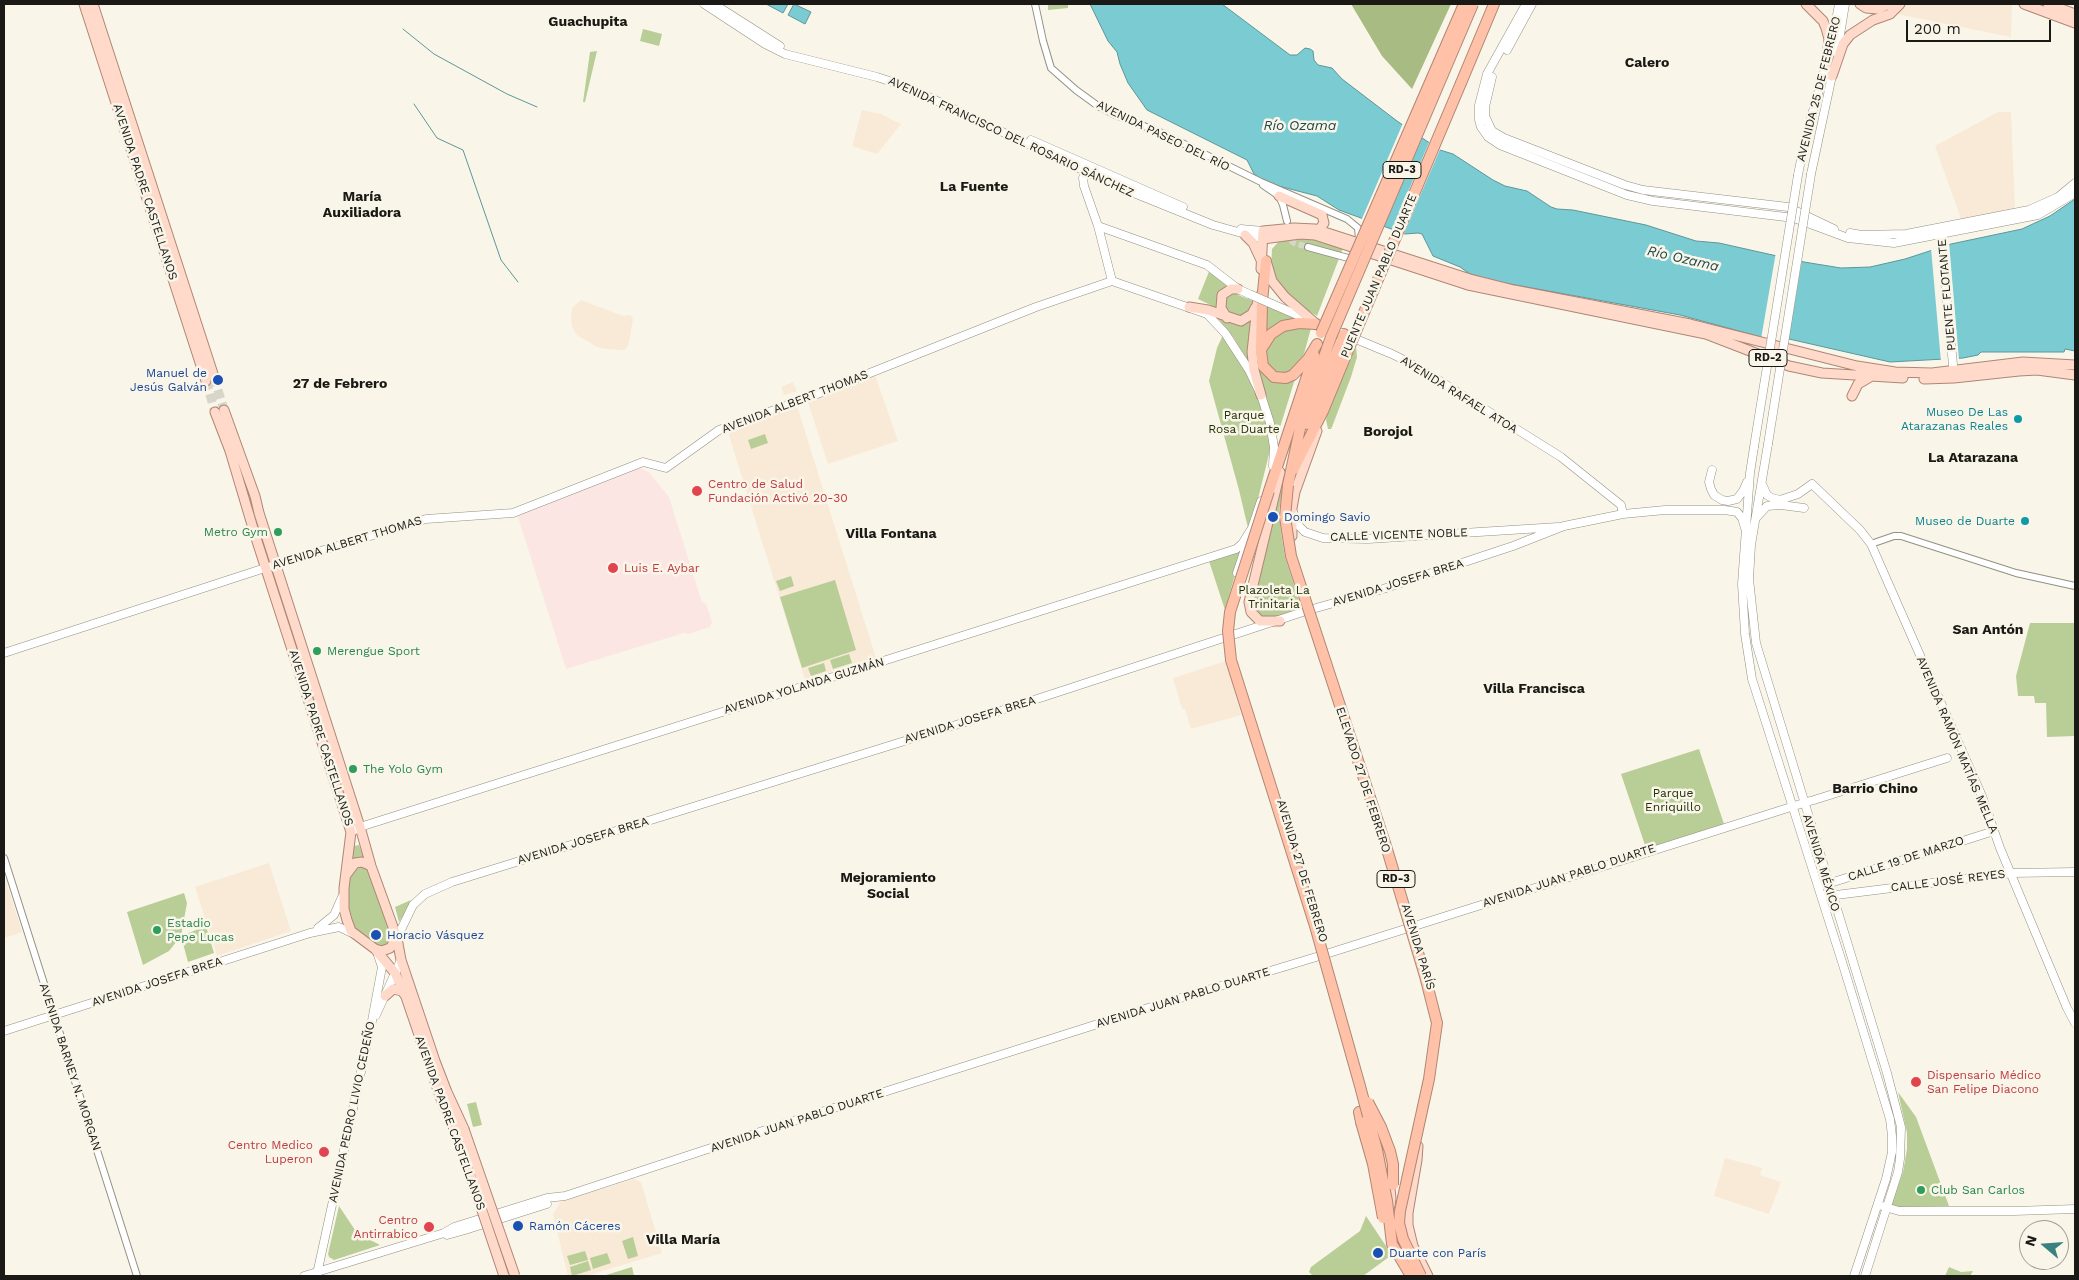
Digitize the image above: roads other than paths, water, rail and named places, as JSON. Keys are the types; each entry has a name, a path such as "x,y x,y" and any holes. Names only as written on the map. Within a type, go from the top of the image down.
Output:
{"highway":[{"name":"RD-3","path":"1409,1276 1392,1244 1387,1201 1377,1150 1360,1086 1315,926 1235,675 1229,645 1230,612 1268,491 1323,331 1464,4"},
{"name":"RD-3","path":"1288,481 1281,466 1302,419 1323,331 1473,4"},
{"name":"PUENTE JUAN PABLO DUARTE","path":"1288,481 1323,411 1494,4"},
{"path":"1264,262 1261,352 1263,366 1270,374 1279,378 1286,378 1293,375 1300,368 1318,344"},
{"path":"1261,352 1266,338 1282,326 1299,323 1323,331"},
{"path":"1272,480 1281,466 1344,334"},
{"name":"ELEVADO 27 DE FEBRERO","path":"1288,481 1285,517 1291,556 1391,864 1437,1023 1429,1079 1400,1210 1399,1223 1403,1240 1421,1276"},
{"path":"1360,1086 1387,1142 1393,1164 1391,1198"},
{"path":"1360,1117 1373,1164 1385,1226 1392,1244"},
{"path":"1415,1156 1405,1196 1402,1220 1408,1248 1426,1276"}],"main road":[{"name":"AVENIDA PADRE CASTELLANOS","path":"84,4 210,379 93,4"},
{"name":"AVENIDA FRANCISCO DEL ROSARIO SÁNCHEZ","path":"704,4 775,50 796,58 877,76 910,88 1086,169 1214,220 1266,235"},
{"name":"AVENIDA FRANCISCO DEL ROSARIO SÁNCHEZ","path":"714,4 783,48 889,76 1136,194 1245,235 1266,235"},
{"path":"1526,4 1488,74 1482,93 1479,120 1488,137 1500,145 1627,195 1794,218 1849,242 1894,244 2036,208 2058,197 2075,182"},
{"path":"1532,4 1493,73 1485,116 1488,124 1497,135 1625,186 1643,190 1788,207 1834,229 1862,235 1940,231 2038,215 2075,193"},
{"path":"1806,4 1823,22 1826,28 1829,39 1826,66"},
{"name":"AVENIDA 25 DE FEBRERO","path":"1754,447 1798,175 1805,139 1826,66 1840,4"},
{"name":"AVENIDA 25 DE FEBRERO","path":"1768,444 1811,174 1845,4"},
{"path":"1860,4 1866,8 1878,9 1889,4"},
{"path":"1832,76 1843,44 1850,34 1873,20 1890,14 1900,4"},
{"path":"2024,4 2075,22"},
{"path":"2048,4 2075,14"},
{"path":"1086,169 1083,178 1084,186 1098,226 1112,282 1207,314 1225,334 1249,370 1261,395"},
{"path":"1278,196 1322,215 1324,223 1317,232"},
{"name":"AVENIDA RAFAEL ATOA","path":"1098,226 1207,265 1238,289 1272,304 1323,331 1344,334 1416,366 1561,457 1621,505 1623,514"},
{"path":"1280,621 1260,621 1251,612 1249,602 1281,466 1274,447 1270,423 1254,370 1252,352 1266,235 1294,228 1317,232 1469,282"},
{"name":"PUENTE FLOTANTE","path":"1940,231 1954,370"},
{"path":"1245,235 1264,262 1272,281 1281,292 1323,331"},
{"name":"AVENIDA ALBERT THOMAS","path":"4,653 265,568 426,519 513,513 643,462 666,468 719,430 802,400 1036,307 1112,282"},
{"name":"RD-2","path":"1469,282 1690,324 1851,365 1895,372 1932,373 2023,362 2075,365"},
{"name":"RD-2","path":"1469,282 1683,328 1706,334 1790,366 1822,373 1875,376 1954,370 2019,370 2052,371 2075,375"},
{"path":"1227,318 1221,308 1222,295 1231,289 1238,289"},
{"path":"1189,307 1208,310 1227,318 1241,321 1252,314 1258,301"},
{"path":"1808,370 1808,358 1815,355"},
{"path":"1852,396 1858,384 1875,376"},
{"name":"AVENIDA PADRE CASTELLANOS","path":"504,1276 460,1131 401,960 397,938 371,866 275,566 255,496 220,411 265,568 351,832 344,888 344,909 347,920 351,930 375,949 396,973 442,1102 460,1131 515,1276"},
{"path":"1292,508 1295,492 1323,411"},
{"path":"1228,637 1226,610 1250,531 1281,466 1287,449 1289,433"},
{"name":"AVENIDA MÉXICO","path":"1768,444 1755,520 1749,579 1756,643 1809,801 1831,896 1886,1073 1901,1128 1900,1159 1865,1276"},
{"name":"AVENIDA MÉXICO","path":"1754,447 1745,528 1742,584 1745,634 1752,679 1890,1119 1892,1136 1890,1165 1854,1276"},
{"name":"AVENIDA 27 DE FEBRERO","path":"1281,466 1236,604 1228,637 1252,717 1266,755 1384,1151 1391,1198 1388,1225 1391,1248 1409,1276"},
{"path":"1712,470 1709,482 1711,490 1718,498 1728,502 1737,499 1744,491 1750,474"},
{"name":"AVENIDA RAMÓN MATÍAS MELLA","path":"1761,482 1767,495 1780,500 1798,494 1812,484 1853,524 1870,544 1982,796 1994,831 2067,1008 2075,1023"},
{"path":"1755,520 1767,506 1781,505 1804,508"},
{"name":"CALLE VICENTE NOBLE","path":"1292,508 1299,526 1305,532 1323,538 1368,539 1564,526"},
{"name":"AVENIDA PARÍS","path":"1292,508 1292,551 1309,610 1388,846 1436,1008 1440,1033 1435,1072 1415,1156"},
{"path":"1564,526 1623,514 1665,510 1725,510 1737,512 1742,518 1745,528"},
{"name":"AVENIDA JOSEFA BREA","path":"397,938 412,905 424,894 452,882 988,715 1309,610 1384,589 1513,546 1564,526"},
{"name":"AVENIDA YOLANDA GUZMÁN","path":"351,832 360,827 1236,549 1242,544 1250,531"},
{"name":"AVENIDA JUAN PABLO DUARTE","path":"317,1274 444,1233 454,1227 547,1198 565,1196 1148,1008 1326,954 1962,753"},
{"name":"CALLE 19 DE MARZO","path":"1818,887 1994,831"},
{"path":"345,877 355,863 362,862 371,866"},
{"name":"CALLE JOSÉ REYES","path":"1821,896 2012,873 2075,872"},
{"name":"AVENIDA JOSEFA BREA","path":"310,933 334,915 341,903 344,888"},
{"name":"AVENIDA JOSEFA BREA","path":"4,1031 310,933 339,927 357,935"},
{"path":"375,949 382,951 390,948 397,938"},
{"name":"AVENIDA PEDRO LIVIO CEDEÑO","path":"317,1274 371,1026 382,966 375,949"},
{"path":"371,1026 401,960"},
{"path":"384,996 393,989 402,991 406,997"},
{"path":"1878,1204 1886,1209 1899,1211 1954,1212 2075,1209"},
{"path":"304,1276 317,1274"}],"street":[{"name":"AVENIDA PASEO DEL RÍO","path":"1035,4 1051,68 1076,90 1098,106 1116,115 1162,133 1260,182 1347,219 1358,228 1358,246"},
{"name":"AVENIDA PASEO DEL RÍO","path":"1260,182 1278,196"},
{"path":"1278,196 1284,205 1287,221"},
{"path":"1308,247 1348,258 1360,256 1367,249"},
{"path":"1870,544 1894,536 1902,536 2023,574 2075,586"},
{"name":"AVENIDA BARNEY N. MORGAN","path":"4,858 137,1276"}],"water":[{"path":"766,4 788,4 783,13"},
{"path":"794,4 811,12 805,24 788,15"},
{"name":"Río Ozama","path":"1090,4 1222,4 1290,55 1297,55 1305,48 1310,49 1313,51 1314,60 1318,65 1332,68 1342,79 1397,121 1440,150 1453,154 1505,186 1527,191 1557,209 1573,210 1646,225 1696,241 1719,243 1804,262 1841,268 1870,267 1905,259 1951,244 2022,229 2050,216 2075,199 2075,351 2065,349 2064,352 1981,352 1978,355 1963,358 1890,362 1789,339 1761,337 1680,315 1499,282 1470,274 1460,267 1433,256 1422,234 1405,234 1339,210 1317,196 1267,183 1254,174 1247,160 1147,110 1128,83 1117,52 1108,41"}],"waterway":[{"path":"403,29 434,54 507,94 537,107"},
{"path":"414,104 437,138 463,150 501,260 518,282"}],"tunnel":[{"path":"1287,233 1287,237 1294,243 1308,247"},
{"path":"214,377 224,410"},
{"path":"206,381 215,412"}],"place":[{"name":"Manuel de Jesús Galván","path":"218,380"},
{"name":"Museo De Las Atarazanas Reales","path":"2018,419"},
{"name":"Centro de Salud Fundación Activó 20-30","path":"697,491"},
{"name":"Domingo Savio","path":"1273,517"},
{"name":"Museo de Duarte","path":"2025,521"},
{"name":"Metro Gym","path":"278,532"},
{"name":"Luis E. Aybar","path":"613,568"},
{"name":"Merengue Sport","path":"317,651"},
{"name":"The Yolo Gym","path":"353,769"},
{"name":"Estadio Pepe Lucas","path":"157,930"},
{"name":"Horacio Vásquez","path":"376,935"},
{"name":"Dispensario Médico San Felipe Diacono","path":"1916,1082"},
{"name":"Centro Medico Luperon","path":"324,1152"},
{"name":"Club San Carlos","path":"1921,1190"},
{"name":"Ramón Cáceres","path":"518,1226"},
{"name":"Centro Antirrabico","path":"429,1227"},
{"name":"Duarte con París","path":"1378,1253"}],"district":[{"name":"Guachupita","path":"588,22"},
{"name":"Calero","path":"1647,63"},
{"name":"La Fuente","path":"974,187"},
{"name":"María Auxiliadora","path":"362,206"},
{"name":"27 de Febrero","path":"340,384"},
{"name":"Borojol","path":"1388,432"},
{"name":"La Atarazana","path":"1973,458"},
{"name":"Villa Fontana","path":"891,534"},
{"name":"San Antón","path":"1988,630"},
{"name":"Villa Francisca","path":"1534,689"},
{"name":"Barrio Chino","path":"1875,789"},
{"name":"Mejoramiento Social","path":"888,886"},
{"name":"Villa María","path":"683,1240"}],"park label":[{"name":"Parque Rosa Duarte","path":"1244,422"},
{"name":"Plazoleta La Trinitaria","path":"1274,597"},
{"name":"Parque Enriquillo","path":"1673,800"}]}
